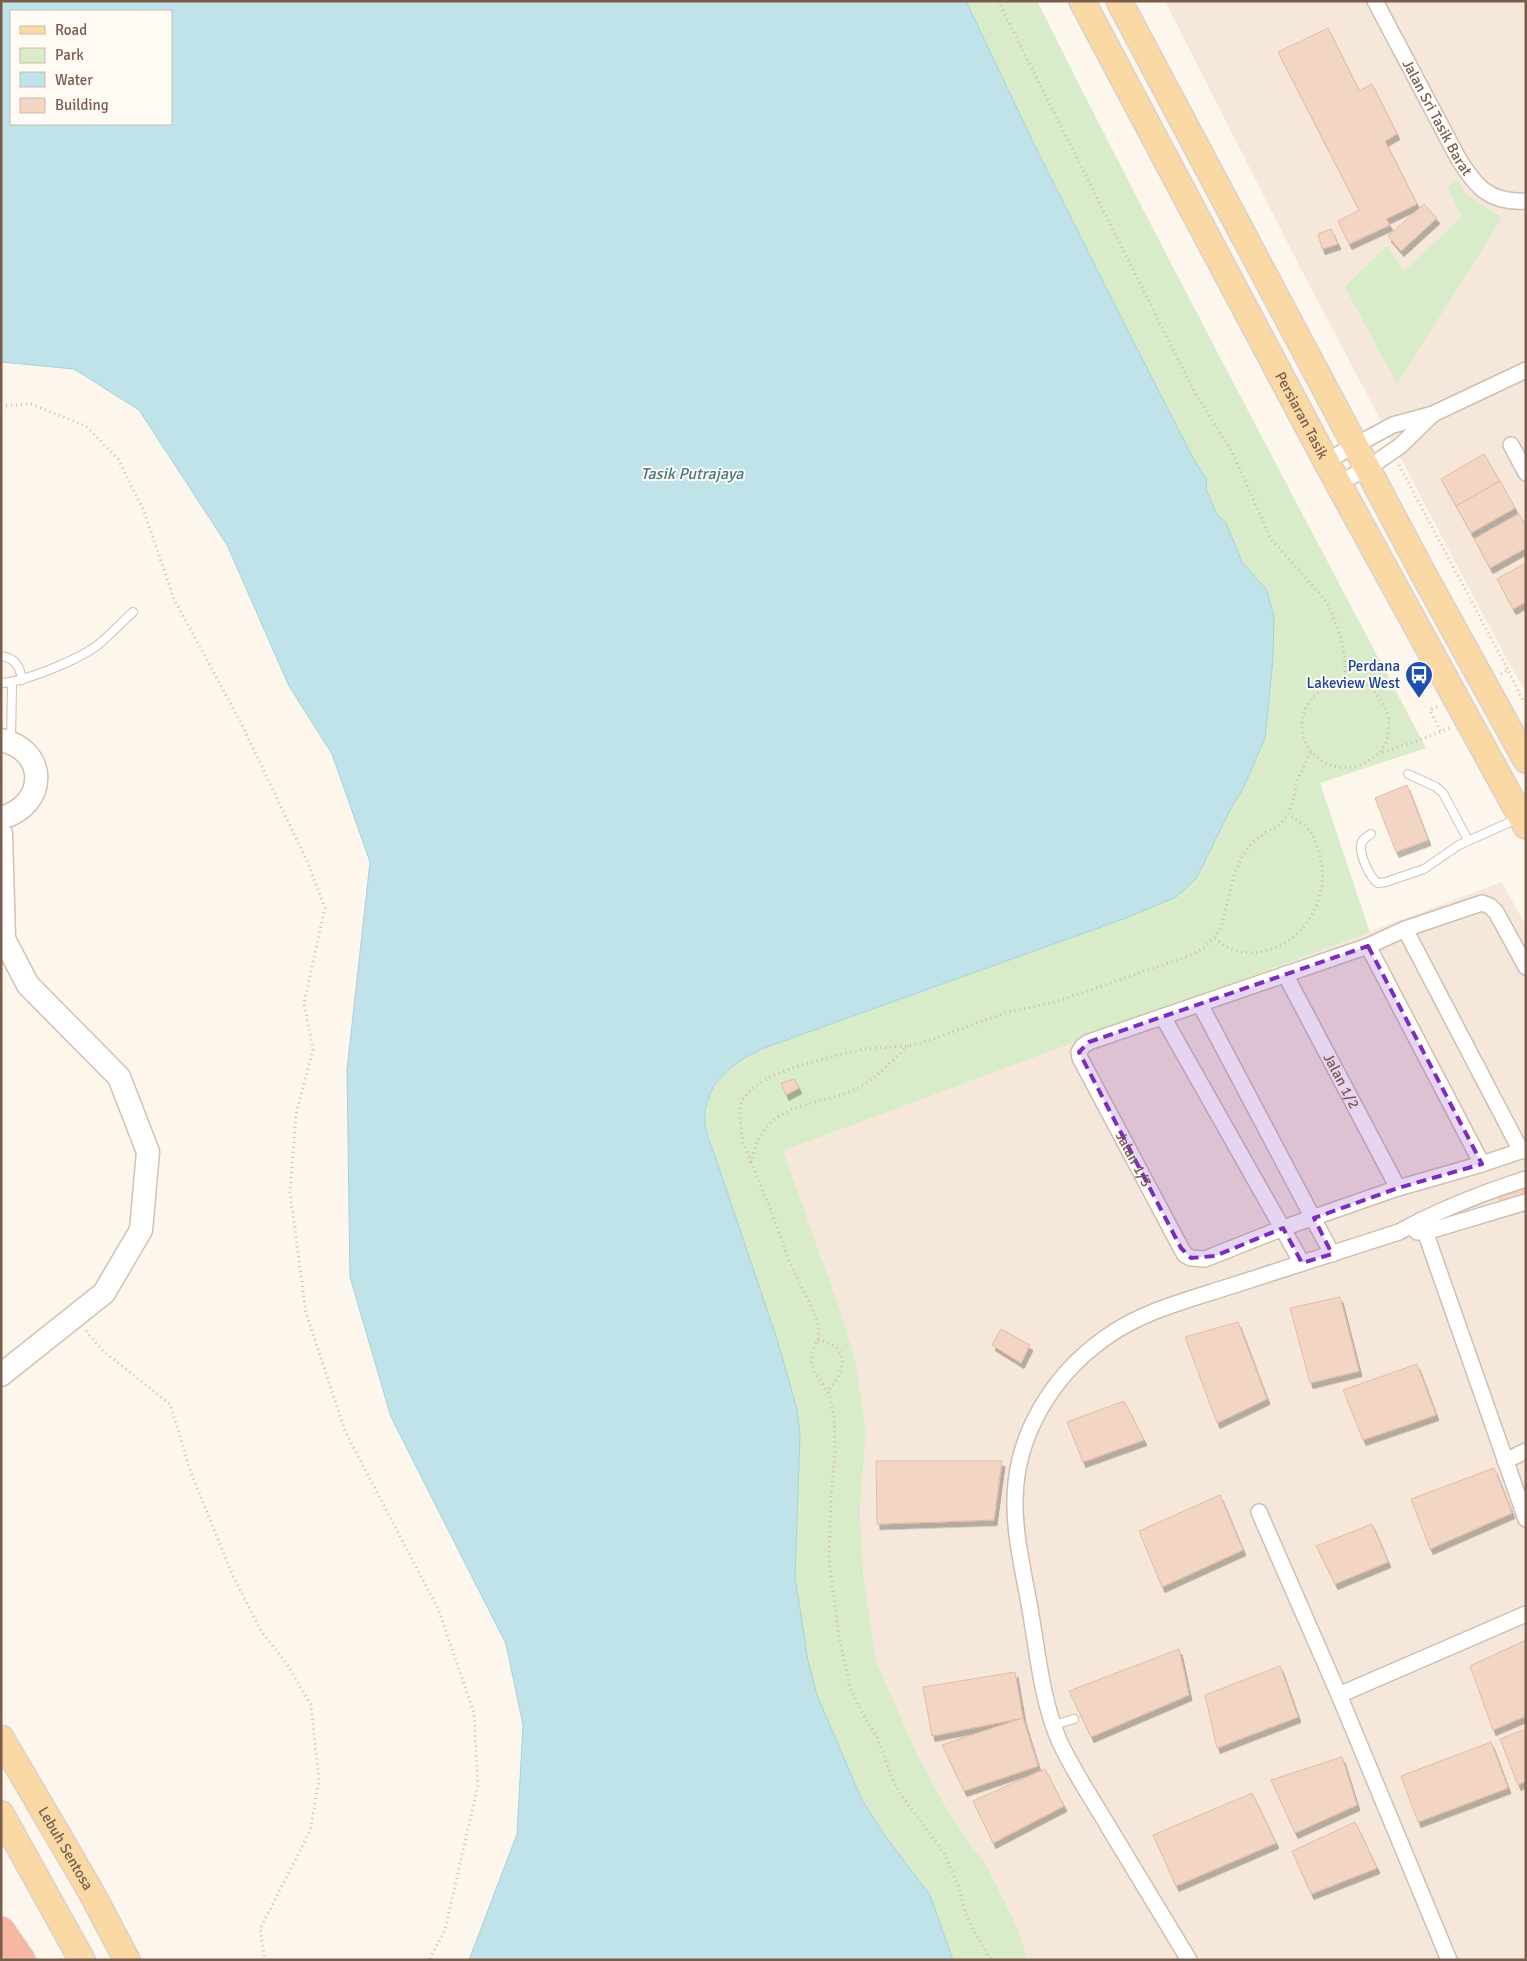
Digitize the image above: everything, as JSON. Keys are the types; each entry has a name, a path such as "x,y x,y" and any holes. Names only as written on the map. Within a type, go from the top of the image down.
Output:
{"highway":[{"path":"1,1931 21,1960"}],"main road":[{"name":"Persiaran Tasik","path":"1082,1 1326,461 1523,822"},
{"path":"1119,1 1425,577 1526,760"},
{"name":"Lebuh Sentosa","path":"1,1738 90,1890 127,1960"},
{"path":"1,1814 82,1960"}],"street":[{"name":"Jalan Sri Tasik Barat","path":"1375,1 1458,158 1470,176 1482,190 1496,198 1511,202 1526,201"},
{"path":"1326,461 1393,425 1433,414 1526,370"},
{"path":"1338,483 1368,468 1400,446 1433,414"},
{"path":"1511,445 1526,473"},
{"path":"1,818 13,815 24,807 32,797 36,784 36,771 31,759 22,749 6,741"},
{"path":"1,834 4,939 28,985 119,1077 148,1152 140,1230 104,1293 1,1375"},
{"path":"1302,1263 1163,1017 1368,946 1405,930 1482,903 1490,906 1496,912 1526,967"},
{"path":"1283,1228 1398,1188 1523,1150 1405,930"},
{"path":"1368,946 1482,1164"},
{"name":"Jalan 1/2","path":"1284,974 1398,1188"},
{"path":"1200,1004 1332,1254"},
{"name":"Jalan 1/3","path":"1163,1017 1089,1042 1079,1052 1080,1058 1181,1248 1185,1255 1191,1258 1206,1259 1283,1228"},
{"path":"1423,1226 1464,1202 1493,1190 1526,1180"},
{"path":"1464,1202 1470,1219"},
{"path":"1189,1960 1090,1797 1059,1739 1054,1725 1042,1680 1019,1540 1015,1500 1020,1458 1035,1419 1050,1392 1076,1360 1106,1337 1134,1320 1172,1305 1399,1232 1423,1226 1470,1219 1526,1202"},
{"path":"1423,1226 1526,1519"},
{"path":"1505,1461 1526,1451"},
{"path":"1259,1512 1339,1695 1449,1960"},
{"path":"1339,1695 1526,1614"}],"lane":[{"path":"1,683 12,683 52,669 98,645 134,612"},
{"path":"1,656 9,657 16,661 21,671 22,680"},
{"path":"6,741 12,683"},
{"path":"1408,774 1436,787 1443,793 1468,840"},
{"path":"1371,834 1364,838 1360,845 1368,871 1372,879 1378,883 1424,869 1468,840 1523,822"},
{"path":"1054,1725 1074,1719"}],"path":[{"path":"998,1 1194,391 1232,452 1272,539 1329,606 1341,637 1345,659 1345,679"},
{"path":"1,406 31,404 86,426 118,459 144,511 174,599 241,724 307,861 325,908 304,1004 313,1050 296,1114 290,1192 306,1313 344,1431 439,1611 474,1712 478,1785 445,1930 429,1960"},
{"path":"1392,451 1508,670"},
{"path":"1380,753 1387,739 1386,712 1376,692 1367,685 1357,680 1345,679 1324,688 1308,703 1303,713 1300,729 1311,751 1320,759 1332,765 1355,766 1380,753 1441,732 1467,719"},
{"path":"991,1960 973,1930 965,1912 960,1890 944,1853 901,1796 877,1738 850,1686 839,1637 829,1560 835,1434 834,1418 828,1391 815,1374 811,1363 812,1352 818,1340 819,1327 789,1260 743,1143 738,1111 743,1099 755,1086 784,1071 870,1048 908,1046 1005,1013 1055,1002 1189,956 1206,947 1221,928 1234,875 1244,855 1252,843 1279,825 1288,815 1294,798 1295,786 1311,751"},
{"path":"1215,938 1227,947 1242,952 1274,949 1287,942 1303,929 1310,919 1317,907 1321,893 1323,864 1309,829 1288,815"},
{"path":"751,1162 759,1140 770,1123 787,1111 855,1089 888,1066 908,1046"},
{"path":"74,1317 103,1351 170,1404 191,1473 233,1576 261,1631 287,1664 311,1705 318,1780 310,1831 260,1928 265,1960"},
{"path":"818,1340 830,1342 838,1350 842,1360 842,1372 828,1391"}],"highlighted area":[{"path":"1368,946 1482,1164 1398,1188 1314,1218 1332,1254 1302,1263 1283,1228 1215,1256 1191,1258 1181,1248 1079,1052 1089,1042"}],"shaded area":[{"path":"1165,1 1526,1 1526,690 1515,674 1472,594 1303,273"},
{"path":"1502,882 1526,926 1526,1960 1028,1960 1018,1929 986,1864 968,1842 947,1809 918,1756 877,1663 862,1567 860,1509 866,1432 836,1298 783,1151"}],"green space":[{"path":"966,1 1037,1 1181,282 1426,748 1320,783 1370,932 783,1151 836,1298 855,1359 866,1432 860,1509 863,1574 877,1663 918,1756 947,1809 968,1842 986,1864 1018,1929 1028,1960 953,1960 930,1895 886,1837 862,1800 817,1695 808,1661 795,1577 800,1435 797,1409 777,1339 760,1293 705,1124 708,1098 722,1076 742,1058 764,1048 1126,918 1196,879 1230,810 1243,789 1265,738 1273,658 1266,589 1242,562 1226,523 1217,515 1206,489 1207,480 1193,458 1128,331 1034,144"},
{"path":"1457,180 1466,194 1502,218 1397,384 1345,287 1387,246 1404,271 1462,217 1447,187"}],"water":[{"name":"Tasik Putrajaya","path":"1,1 966,1 1034,144 1128,331 1193,458 1207,480 1206,489 1217,515 1226,523 1242,562 1266,589 1274,616 1273,658 1265,738 1243,789 1230,810 1196,879 1176,897 1126,918 764,1048 741,1060 722,1076 709,1097 706,1109 705,1123 707,1133 777,1339 797,1409 800,1435 795,1577 808,1661 817,1695 862,1800 886,1837 930,1895 953,1960 469,1960 517,1834 523,1725 506,1644 391,1417 350,1277 347,1070 370,862 332,754 289,686 227,545 139,410 74,369 1,362"}],"building":[{"path":"1328,28 1359,91 1372,84 1397,134 1385,141 1417,204 1386,219 1390,225 1349,244 1338,221 1359,210 1278,52"},
{"path":"1424,204 1437,218 1401,251 1388,236"},
{"path":"1331,229 1338,244 1322,249 1318,234"},
{"path":"1484,454 1500,481 1456,506 1441,479"},
{"path":"1500,481 1515,508 1471,533 1456,506"},
{"path":"1519,514 1526,527 1526,548 1490,568 1474,539"},
{"path":"1526,563 1526,602 1513,609 1497,579"},
{"path":"1407,785 1428,840 1396,852 1375,798"},
{"path":"794,1079 799,1088 786,1095 781,1083"},
{"path":"1521,1186 1526,1196 1501,1204 1499,1193"},
{"path":"1340,1297 1359,1371 1310,1383 1290,1308"},
{"path":"1238,1322 1267,1399 1217,1423 1185,1337"},
{"path":"1001,1329 1030,1345 1021,1363 992,1345"},
{"path":"1417,1364 1436,1415 1363,1440 1343,1390"},
{"path":"1124,1401 1144,1440 1083,1462 1067,1422"},
{"path":"876,1461 1002,1461 994,1520 877,1524"},
{"path":"1494,1468 1512,1513 1430,1549 1411,1499"},
{"path":"1220,1495 1243,1550 1162,1587 1139,1531"},
{"path":"1372,1524 1388,1562 1335,1584 1316,1546"},
{"path":"1526,1640 1526,1716 1493,1730 1470,1666"},
{"path":"1179,1649 1189,1695 1091,1737 1069,1691"},
{"path":"1280,1666 1298,1717 1217,1748 1205,1695"},
{"path":"1015,1672 1023,1718 932,1736 923,1687"},
{"path":"1023,1718 1038,1766 964,1791 942,1745"},
{"path":"1526,1729 1526,1781 1518,1785 1500,1739"},
{"path":"1491,1742 1508,1788 1418,1822 1401,1776"},
{"path":"1342,1757 1357,1805 1295,1833 1271,1780"},
{"path":"1045,1769 1064,1806 993,1843 973,1801"},
{"path":"1252,1793 1276,1843 1176,1886 1153,1835"},
{"path":"1355,1822 1377,1868 1311,1894 1292,1851"}],"place":[{"name":"Perdana Lakeview West","path":"1419,699"}]}
